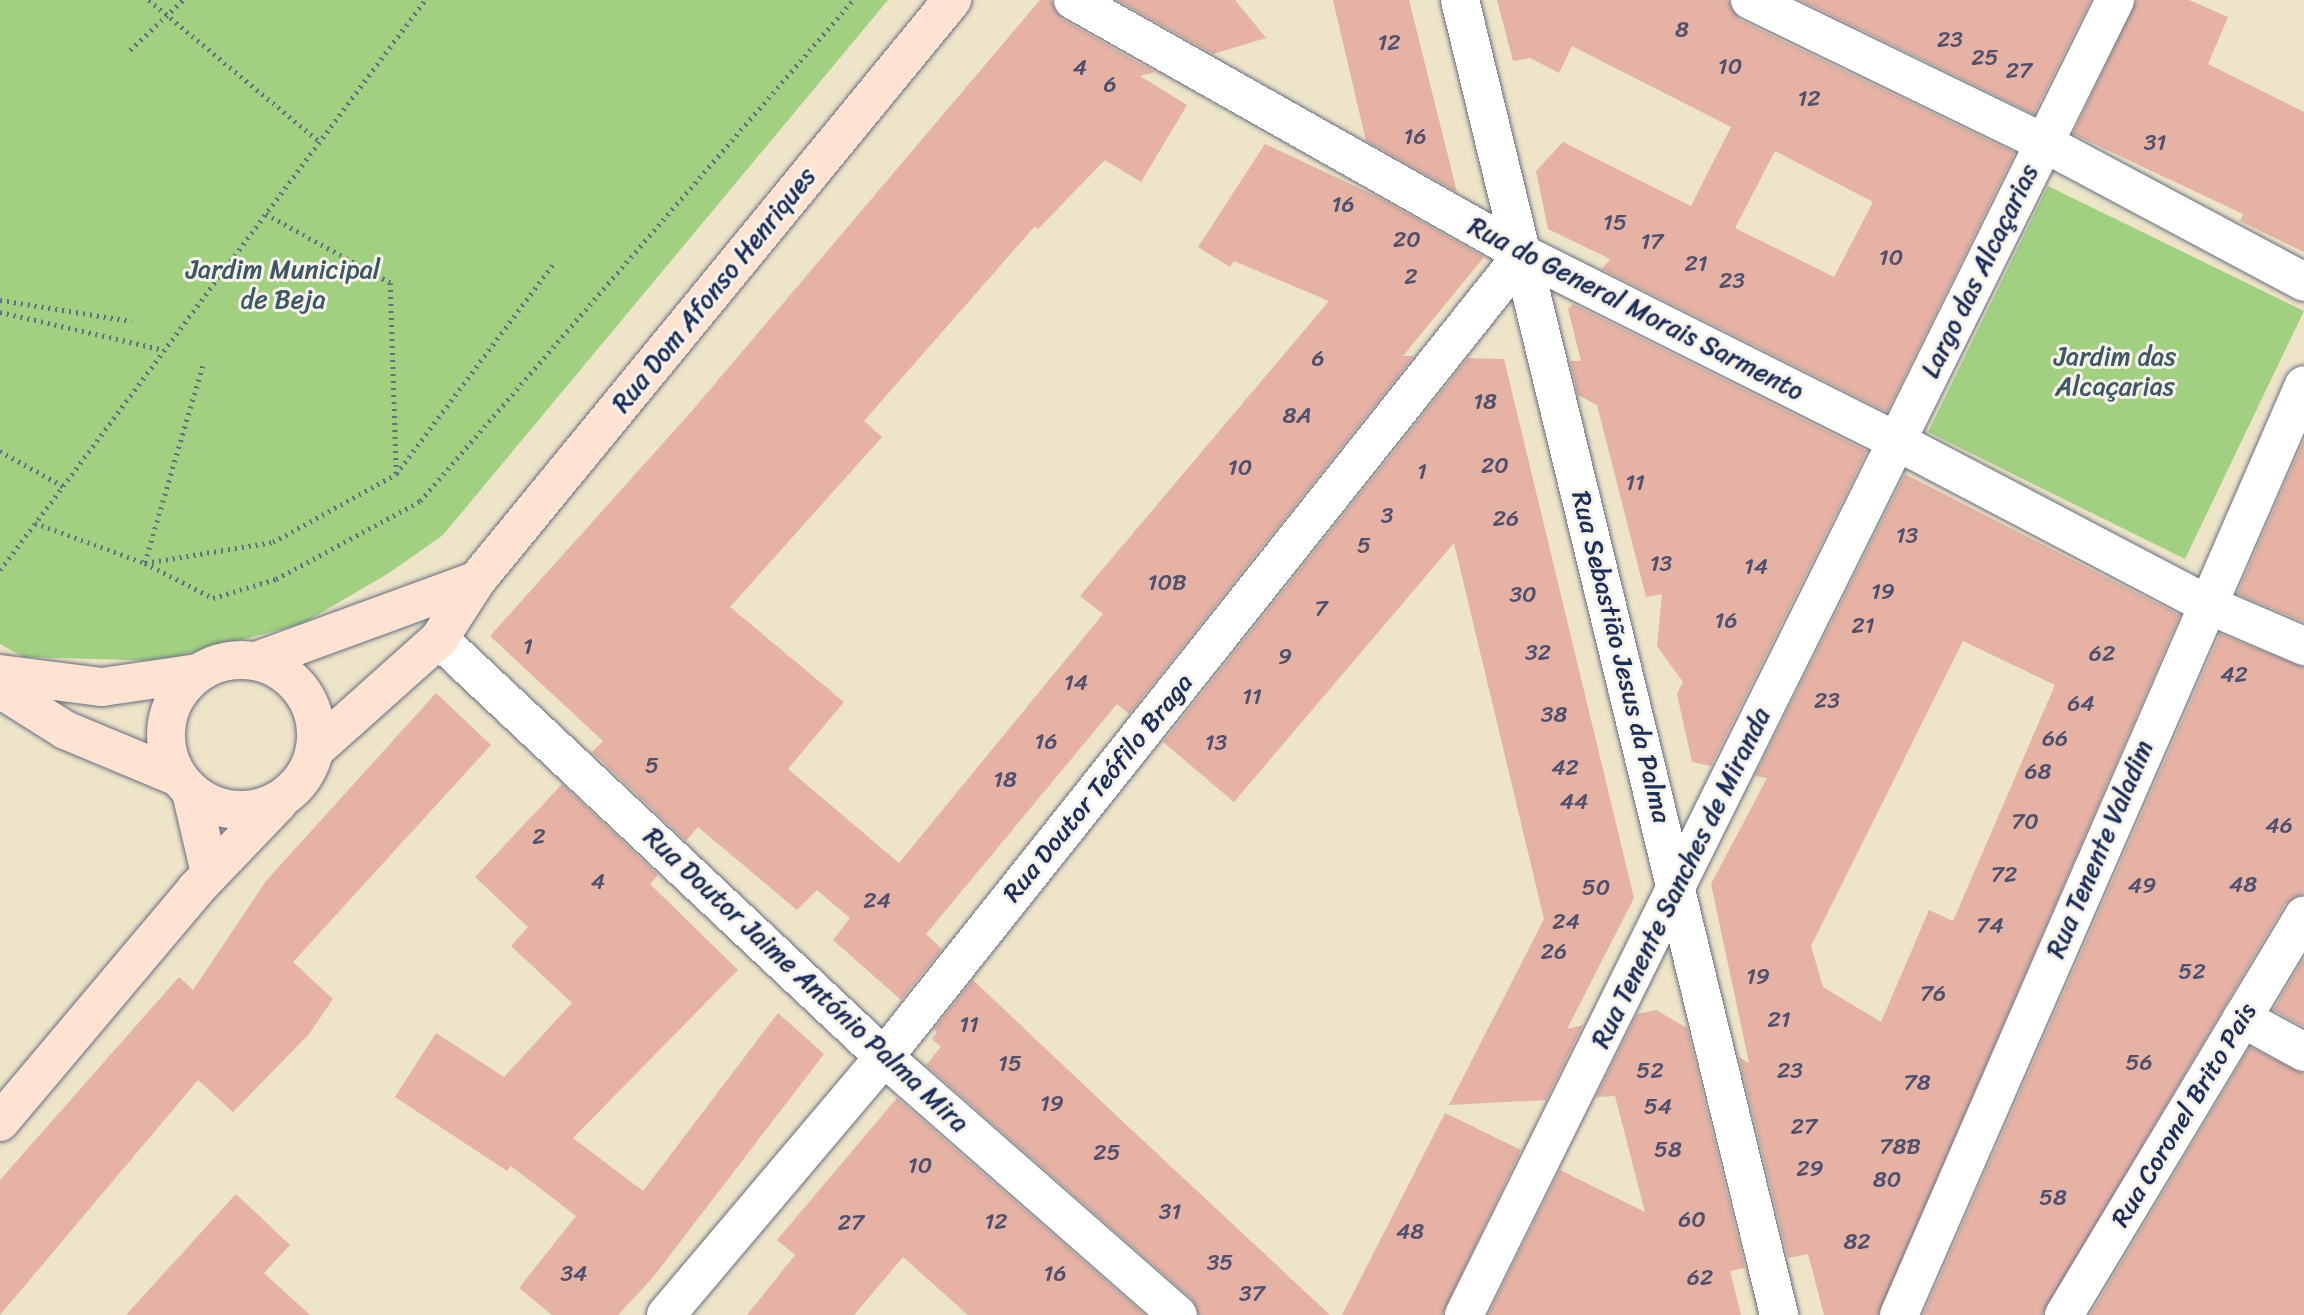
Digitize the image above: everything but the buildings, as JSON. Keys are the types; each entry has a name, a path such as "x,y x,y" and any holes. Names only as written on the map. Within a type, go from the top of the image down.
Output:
{"main road":[{"name":"Rua Dom Afonso Henriques","path":"316,749 439,639 477,580 952,0"},
{"path":"210,873 165,732 181,689 198,673 216,664 256,661 477,580"},
{"path":"0,1122 210,873 310,768 316,749 310,703 297,684 256,661"},
{"path":"0,674 102,687 198,673"},
{"path":"0,689 65,730 184,785 226,810 246,811 282,799"}],"street":[{"name":"Rua do General Morais Sarmento","path":"1073,0 1523,254 1898,442 2206,604 2304,646"},
{"name":"Rua Sebastião Jesus da Palma","path":"1461,0 1779,1315"},
{"path":"1750,0 2042,142 2115,0"},
{"name":"Largo das Alcaçarias","path":"1898,442 2042,142 2304,282"},
{"name":"Rua Doutor Teófilo Braga","path":"666,1315 884,1056 1523,254"},
{"name":"Rua Tenente Valadim","path":"1899,1315 2206,604 2304,385"},
{"name":"Rua Tenente Sanches de Miranda","path":"1464,1315 1898,442"},
{"name":"Rua Doutor Jaime António Palma Mira","path":"439,639 884,1056 1178,1315"},
{"name":"Rua Coronel Brito Pais","path":"2064,1315 2304,915"},
{"path":"2242,1018 2304,1052"}],"path":[{"path":"149,0 319,141"},
{"path":"130,50 183,0"},
{"path":"35,523 145,563 213,598 276,579 420,501 853,0"},
{"path":"0,570 422,1"},
{"path":"265,214 390,283 396,474"},
{"path":"145,563 273,542 396,474 554,263"},
{"path":"0,300 131,321"},
{"path":"0,312 164,350"},
{"path":"145,563 203,366"},
{"path":"0,451 63,486"}],"green space":[{"name":"Jardim Municipal de Beja","path":"0,0 888,0 443,535 389,573 302,624 161,661 24,657 0,644"},
{"name":"Jardim das Alcaçarias","path":"2048,186 2304,311 2185,559 1928,432"}]}
